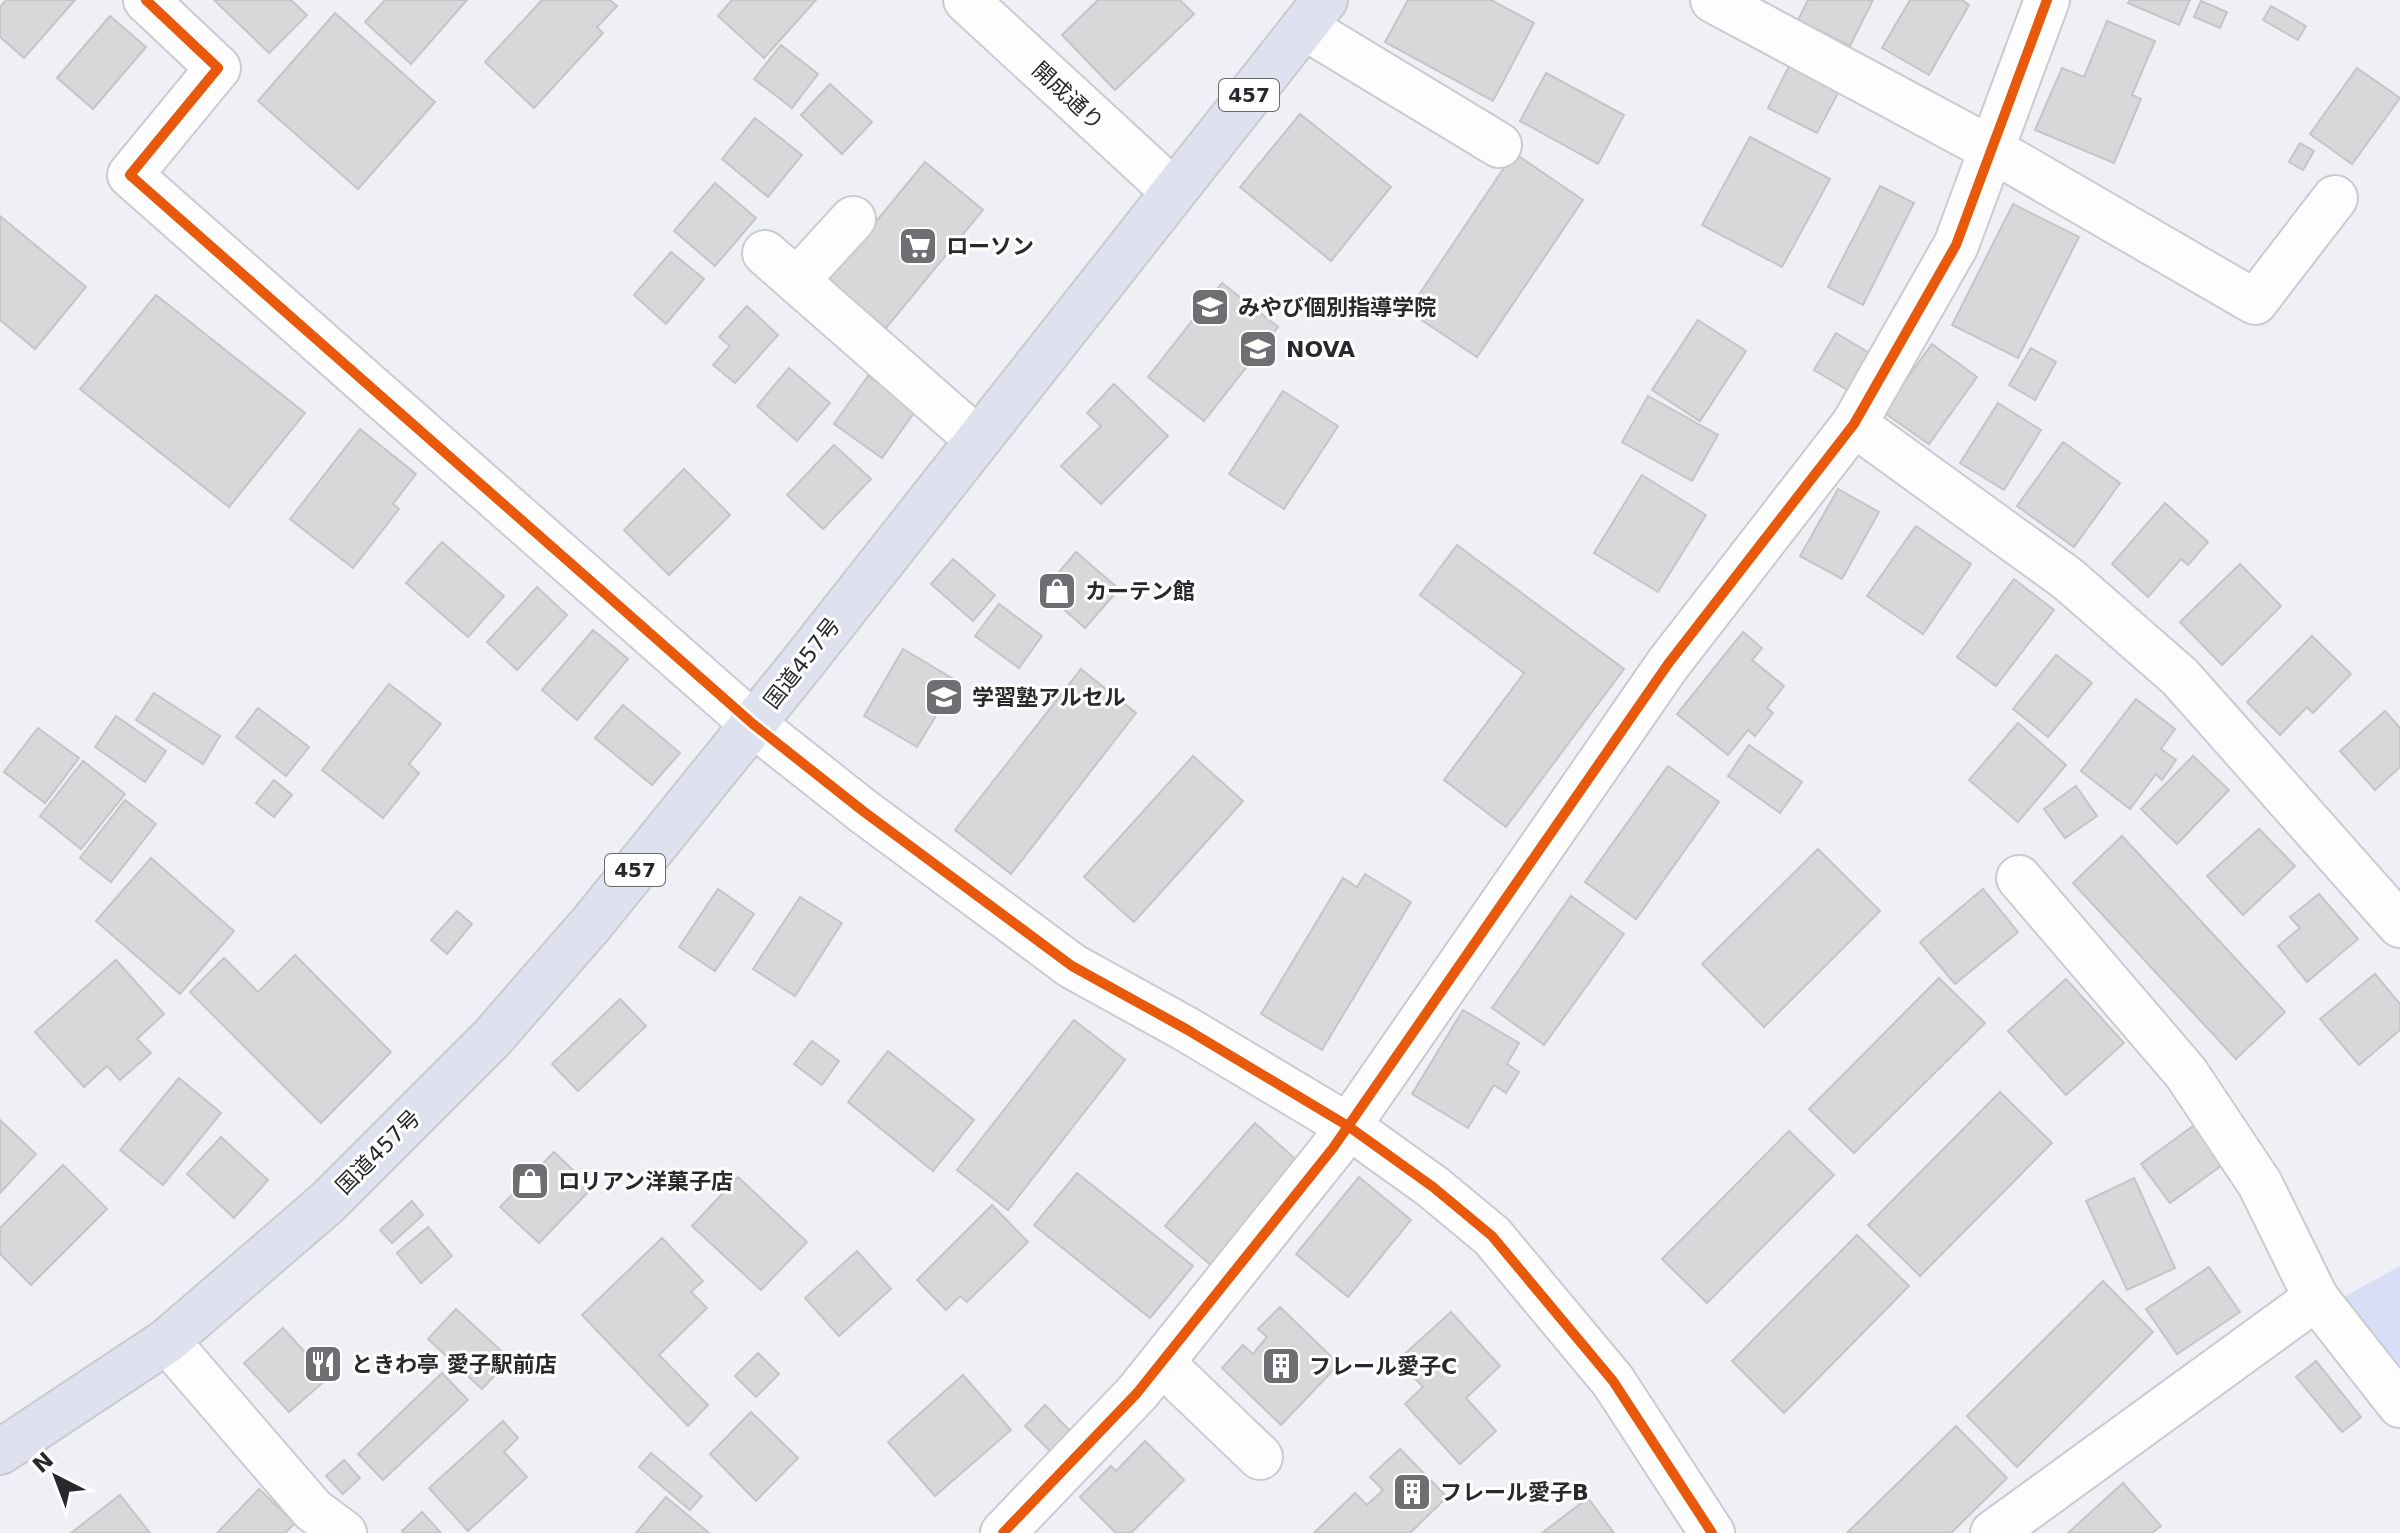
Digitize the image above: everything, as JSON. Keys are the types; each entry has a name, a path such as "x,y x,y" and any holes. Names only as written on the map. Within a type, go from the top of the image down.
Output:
{"highway":[{"name":"国道457号","path":"0,1452 167,1341 328,1202 492,1038 592,923 753,724 1314,14"}],"street":[{"path":"146,0 218,68 130,175 753,724 863,811 1072,966 1186,1029 1348,1126 1433,1187 1492,1236 1613,1381 1712,1533"},
{"name":"開成通り","path":"966,0 1172,190"},
{"path":"1713,0 1991,149 2255,302 2335,198"},
{"path":"1003,1533 1137,1393 1348,1126 1668,664 1854,424 1956,245 2047,0"},
{"path":"1314,14 1499,145"},
{"path":"853,219 781,267 977,439"},
{"path":"1854,424 2068,579 2180,677 2400,925"},
{"path":"2019,878 2186,1073 2260,1184 2316,1298 2400,1405"},
{"path":"1993,1533 2316,1298"},
{"path":"167,1341 313,1510 344,1533"},
{"path":"1162,1363 1260,1457"}],"shaded area":[{"path":"2400,1266 2400,1405 2324,1308"}],"building":[{"path":"6,0 75,0 24,58 0,37 0,7"},
{"path":"214,0 291,0 307,15 269,53"},
{"path":"385,0 467,0 411,64 365,22"},
{"path":"542,0 610,0 617,6 597,27 603,33 534,108 485,62"},
{"path":"732,0 816,0 764,58 718,16"},
{"path":"1098,0 1180,0 1194,14 1115,90 1062,35"},
{"path":"1408,0 1491,0 1534,23 1493,101 1385,42"},
{"path":"1808,0 1873,0 1850,46 1798,20"},
{"path":"1910,0 1962,0 1969,5 1929,75 1882,48"},
{"path":"2130,0 2190,0 2179,25 2128,3"},
{"path":"2201,1 2227,12 2220,28 2194,17"},
{"path":"2271,6 2306,26 2298,40 2263,20"},
{"path":"335,13 435,102 358,189 258,101"},
{"path":"110,16 146,47 93,109 57,78"},
{"path":"2107,21 2155,41 2132,95 2141,99 2114,163 2035,130 2062,68 2084,77"},
{"path":"781,45 818,74 792,108 754,79"},
{"path":"1796,52 1846,78 1817,133 1768,108"},
{"path":"2357,68 2400,98 2352,164 2310,134"},
{"path":"1546,73 1624,115 1598,164 1520,121"},
{"path":"830,84 872,122 842,154 801,115"},
{"path":"1300,114 1391,187 1331,261 1240,187"},
{"path":"755,118 802,155 768,197 722,159"},
{"path":"1750,137 1830,179 1782,267 1702,225"},
{"path":"2300,143 2314,151 2303,170 2289,162"},
{"path":"1514,153 1583,200 1477,357 1408,311"},
{"path":"925,162 983,210 886,328 828,280"},
{"path":"715,183 756,218 715,266 674,231"},
{"path":"1880,186 1914,203 1863,305 1828,287"},
{"path":"2013,204 2079,237 2018,358 1952,325"},
{"path":"0,216 86,287 35,349 0,320"},
{"path":"671,252 704,279 666,324 634,295"},
{"path":"1222,283 1278,327 1204,421 1148,377"},
{"path":"156,295 305,413 229,507 80,389"},
{"path":"747,306 778,335 735,383 713,365 730,346 719,337"},
{"path":"1698,320 1746,351 1700,421 1652,390"},
{"path":"1836,333 1871,354 1849,391 1814,370"},
{"path":"1932,344 1977,377 1929,444 1883,412"},
{"path":"2031,348 2056,362 2035,400 2009,385"},
{"path":"789,368 830,403 797,441 757,406"},
{"path":"868,376 916,410 882,458 834,424"},
{"path":"1114,384 1168,436 1101,504 1061,466 1101,426 1087,413"},
{"path":"1283,391 1338,426 1284,509 1229,474"},
{"path":"1648,396 1718,435 1692,481 1622,442"},
{"path":"1998,403 2041,430 2004,490 1960,463"},
{"path":"360,429 416,474 393,504 399,509 353,568 290,519"},
{"path":"2063,442 2120,483 2074,547 2017,506"},
{"path":"834,445 871,479 823,529 787,495"},
{"path":"684,469 730,515 669,575 624,530"},
{"path":"1642,475 1706,515 1658,592 1594,553"},
{"path":"1838,489 1879,512 1842,579 1800,556"},
{"path":"2165,503 2208,542 2188,565 2181,559 2148,597 2112,564"},
{"path":"1916,526 1971,564 1923,634 1867,596"},
{"path":"442,542 504,596 468,637 406,583"},
{"path":"1457,545 1624,669 1506,827 1444,780 1524,673 1420,595"},
{"path":"1076,552 1119,589 1085,628 1043,591"},
{"path":"953,559 995,595 973,621 931,584"},
{"path":"2240,564 2281,606 2222,665 2180,622"},
{"path":"2014,579 2054,610 1996,686 1957,657"},
{"path":"537,587 567,615 517,670 487,642"},
{"path":"999,604 1042,636 1019,668 975,636"},
{"path":"593,630 628,659 577,720 542,690"},
{"path":"1743,632 1762,648 1752,660 1784,686 1767,708 1773,713 1755,736 1748,730 1728,755 1677,714"},
{"path":"2312,636 2351,674 2313,713 2307,707 2280,735 2247,702"},
{"path":"903,649 957,681 917,747 864,716"},
{"path":"2056,655 2092,683 2048,737 2013,709"},
{"path":"1081,669 1136,713 1011,874 955,830"},
{"path":"389,684 441,724 409,764 419,773 383,818 322,770"},
{"path":"154,693 220,736 203,764 136,720"},
{"path":"2136,699 2175,729 2161,749 2176,760 2162,780 2156,774 2130,809 2081,771"},
{"path":"623,705 680,753 652,785 595,738"},
{"path":"258,708 309,747 286,776 236,737"},
{"path":"2385,711 2400,728 2400,767 2375,790 2340,751"},
{"path":"116,716 166,751 145,782 95,747"},
{"path":"2018,723 2066,765 2018,822 1969,780"},
{"path":"38,728 79,758 45,803 4,772"},
{"path":"1749,745 1802,782 1780,813 1728,776"},
{"path":"1193,756 1243,801 1134,922 1084,877"},
{"path":"2193,756 2229,790 2177,844 2141,809"},
{"path":"83,761 125,794 81,849 40,816"},
{"path":"1668,766 1719,802 1636,919 1585,882"},
{"path":"274,780 292,795 274,817 256,803"},
{"path":"2076,786 2097,816 2065,838 2044,809"},
{"path":"125,800 156,824 111,882 80,858"},
{"path":"2259,829 2295,866 2243,915 2207,876"},
{"path":"2122,836 2285,1012 2236,1059 2073,883"},
{"path":"1818,849 1880,911 1764,1027 1702,964"},
{"path":"151,858 234,931 180,994 96,921"},
{"path":"1365,874 1411,902 1322,1050 1261,1014 1343,878 1357,887"},
{"path":"718,889 754,914 715,971 679,947"},
{"path":"1983,889 2018,932 1955,984 1920,942"},
{"path":"2319,894 2358,939 2307,982 2278,946 2300,928 2290,917"},
{"path":"1571,896 1624,934 1544,1045 1492,1008"},
{"path":"800,897 842,923 795,996 753,969"},
{"path":"457,911 472,924 447,954 431,940"},
{"path":"295,955 391,1052 321,1123 190,992 224,958 258,992"},
{"path":"116,960 164,1014 137,1039 151,1053 120,1080 107,1066 84,1087 35,1032"},
{"path":"2375,974 2400,1004 2400,1030 2359,1065 2320,1019"},
{"path":"1939,978 1985,1023 1854,1153 1809,1109"},
{"path":"2066,979 2124,1043 2066,1095 2008,1031"},
{"path":"620,999 646,1026 578,1091 552,1064"},
{"path":"1463,1010 1519,1043 1507,1064 1519,1072 1506,1093 1494,1085 1468,1128 1412,1094"},
{"path":"1074,1020 1125,1060 1008,1210 957,1170"},
{"path":"812,1041 839,1061 822,1085 794,1064"},
{"path":"888,1051 974,1120 933,1171 848,1102"},
{"path":"179,1078 221,1113 163,1185 120,1150"},
{"path":"2000,1092 2052,1143 1920,1276 1868,1225"},
{"path":"0,1120 36,1154 0,1193"},
{"path":"2200,1121 2229,1160 2170,1203 2141,1164"},
{"path":"1255,1123 1301,1164 1212,1266 1165,1226"},
{"path":"1789,1131 1834,1175 1707,1303 1662,1259"},
{"path":"221,1137 268,1180 234,1218 187,1174"},
{"path":"554,1152 592,1188 539,1243 500,1207"},
{"path":"63,1165 107,1209 31,1285 0,1254 0,1228"},
{"path":"1077,1173 1193,1266 1150,1318 1034,1225"},
{"path":"738,1177 807,1242 761,1290 692,1226"},
{"path":"1359,1177 1411,1220 1348,1297 1296,1254"},
{"path":"2134,1178 2175,1268 2127,1290 2086,1201"},
{"path":"412,1201 423,1215 392,1243 380,1230"},
{"path":"992,1205 1028,1242 967,1302 960,1296 946,1310 917,1280"},
{"path":"428,1227 452,1256 421,1283 397,1253"},
{"path":"1857,1235 1909,1286 1784,1413 1732,1361"},
{"path":"662,1238 703,1281 691,1292 707,1308 659,1355 708,1405 688,1426 582,1315"},
{"path":"857,1251 891,1289 839,1336 805,1298"},
{"path":"2209,1267 2240,1312 2177,1354 2146,1309"},
{"path":"2103,1281 2153,1332 2017,1467 1967,1416"},
{"name":"フレール愛子C","path":"1280,1307 1339,1364 1281,1425 1222,1368 1243,1345 1253,1354 1267,1337 1258,1329"},
{"path":"456,1309 510,1359 482,1389 428,1339"},
{"path":"1451,1312 1500,1366 1466,1398 1496,1431 1460,1464 1405,1404 1423,1387 1398,1360"},
{"path":"283,1328 328,1378 289,1412 244,1363"},
{"path":"758,1353 779,1374 756,1397 735,1376"},
{"path":"2316,1361 2361,1417 2342,1432 2296,1377"},
{"path":"442,1373 468,1400 383,1480 358,1454"},
{"path":"963,1375 1011,1430 935,1496 888,1442"},
{"path":"1045,1405 1076,1437 1056,1457 1025,1426"},
{"path":"751,1412 798,1458 756,1501 710,1454"},
{"path":"503,1421 518,1438 504,1452 527,1477 468,1531 429,1488"},
{"path":"1956,1426 2007,1478 1951,1533 1847,1533"},
{"path":"1145,1441 1184,1480 1131,1533 1116,1533 1080,1497 1111,1466 1116,1471"},
{"name":"フレール愛子B","path":"1400,1449 1447,1497 1410,1533 1314,1533 1355,1493 1367,1505 1383,1490 1370,1477"},
{"path":"651,1453 702,1496 690,1510 639,1467"},
{"path":"344,1460 360,1478 343,1494 326,1476"},
{"path":"2123,1483 2161,1526 2152,1533 2068,1533"},
{"path":"259,1489 295,1523 285,1533 217,1533"},
{"path":"120,1495 150,1533 71,1533"},
{"path":"666,1497 709,1533 636,1533"},
{"path":"1588,1498 1614,1533 1542,1533"},
{"path":"422,1512 441,1533 402,1531"}],"cycle path":[{"path":"146,0 218,68 130,175 753,724 863,811 1072,966 1186,1029 1348,1126 1433,1187 1492,1236 1613,1381 1712,1533"},
{"path":"1003,1533 1137,1393 1333,1148 1668,664 1854,424 1956,245 2047,0"}],"place":[{"name":"ローソン","path":"918,246"},
{"name":"みやび個別指導学院","path":"1210,307"},
{"name":"NOVA","path":"1258,349"},
{"name":"カーテン館","path":"1057,591"},
{"name":"学習塾アルセル","path":"944,697"},
{"name":"ロリアン洋菓子店","path":"530,1181"},
{"name":"ときわ亭 愛子駅前店","path":"323,1364"},
{"name":"フレール愛子C","path":"1281,1366"},
{"name":"フレール愛子B","path":"1412,1492"}]}
